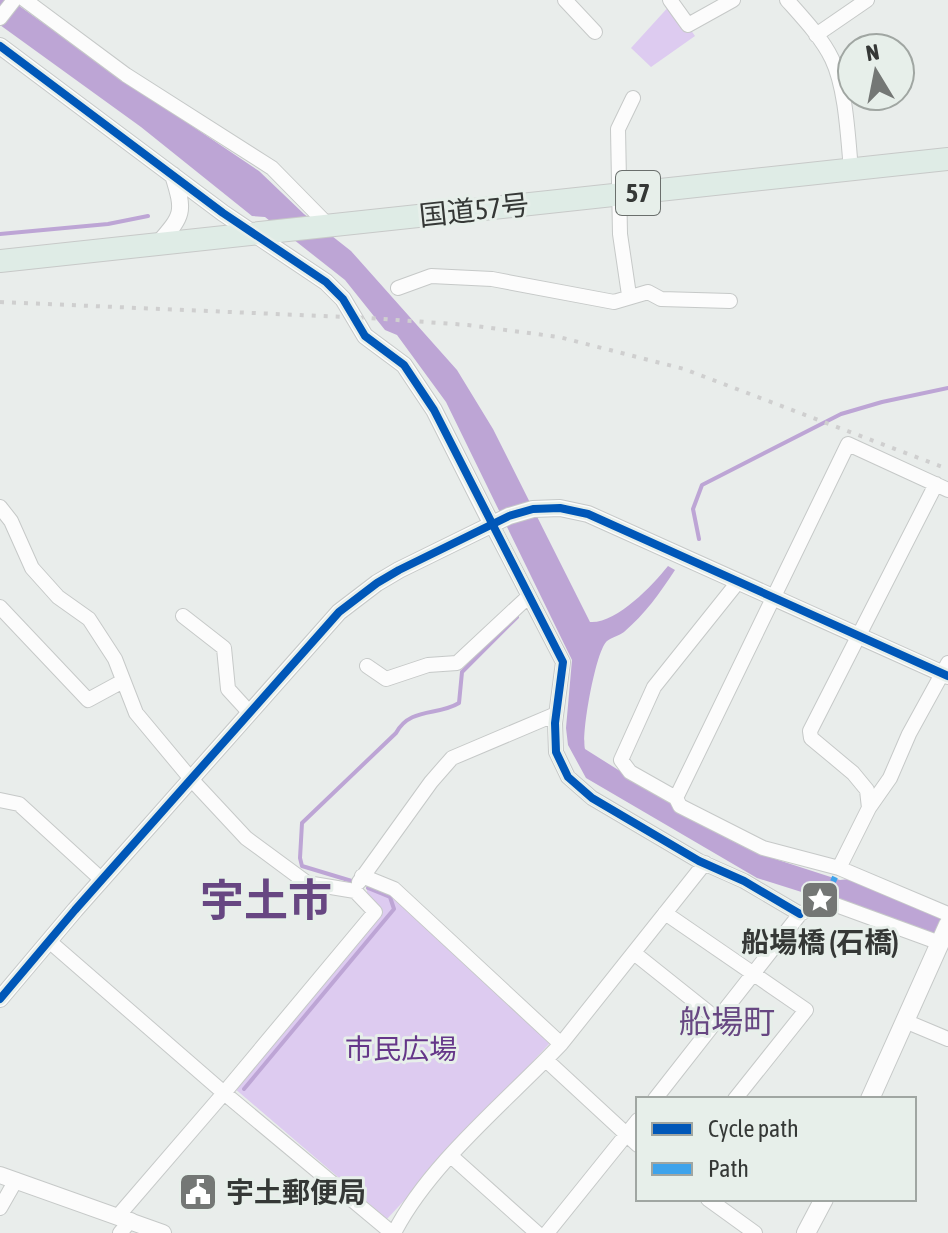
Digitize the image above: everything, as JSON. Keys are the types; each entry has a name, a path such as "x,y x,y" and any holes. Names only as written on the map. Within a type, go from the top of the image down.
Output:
{"highway":[{"name":"国道57号","path":"0,261 948,159"}],"main road":[{"path":"871,1097 943,935"},
{"path":"806,1233 823,1201"}],"street":[{"path":"0,18 14,0"},
{"path":"25,0 126,75 272,168 328,225"},
{"path":"565,0 595,32"},
{"path":"670,0 688,25 733,0"},
{"path":"787,0 834,62 847,123 851,170"},
{"path":"816,35 867,0"},
{"path":"0,46 173,175 265,233 326,282 343,299 365,336 404,365 434,410 563,662 556,714 556,752 568,777 592,798 800,914"},
{"path":"629,295 620,234 618,129 633,98"},
{"path":"158,244 179,220 182,202 173,175"},
{"path":"398,288 431,276 492,279 614,302 629,295 648,292 661,299 730,301"},
{"path":"676,798 848,444 942,487 810,731 811,738 853,773 867,790 869,808"},
{"path":"0,507 11,521 32,568 58,597 89,619 115,659 136,713 191,779 246,838 307,883 355,891 375,912 224,1093 123,1223"},
{"path":"0,999 323,628 364,593 399,570 509,516 533,509 560,508 588,514 860,637 946,671 909,734 890,778 869,808 839,868"},
{"path":"738,582 654,687 621,760 630,772 676,798 680,806 763,848 839,868 948,914"},
{"path":"367,666 386,679 428,665 457,663 529,596"},
{"path":"0,607 88,700 123,681"},
{"path":"183,616 224,648 228,689 249,712"},
{"path":"355,891 362,876 452,758 556,714"},
{"path":"0,800 19,804 102,880"},
{"path":"49,941 224,1093 393,1233 404,1213 451,1156 561,1044 705,863"},
{"path":"362,876 394,889 561,1044"},
{"path":"657,1097 800,914 825,901 943,935"},
{"path":"665,913 806,1010 737,1097"},
{"path":"634,953 718,1020"},
{"path":"905,1021 948,1039"},
{"path":"546,1060 636,1143"},
{"path":"547,1233 636,1122"},
{"path":"451,1156 537,1233"},
{"path":"0,1208 8,1178 123,1223 163,1233"},
{"path":"711,1201 755,1233"}],"green space":[{"path":"672,3 695,36 651,67 631,48"},
{"name":"市民広場","path":"376,886 394,896 550,1043 387,1219 234,1088 378,912 367,896 367,888"}],"shaded area":[{"path":"0,0 11,0 259,171 304,214 351,251 457,370 493,429 590,622 611,617 622,610 668,566 675,570 639,618 624,632 607,641 603,648 590,692 585,749 704,824 772,858 840,880 850,879 948,920 948,939 834,897 811,895 757,878 586,778 568,745 566,728 572,660 446,402 397,335 385,330 345,280 265,217 252,216 141,127 0,25"}],"waterway":[{"path":"0,234 108,224 148,216"},
{"path":"699,539 693,509 702,485 841,414 948,388"},
{"path":"355,882 302,866 302,823 409,719 459,703 462,672 517,617"},
{"path":"244,1089 394,909 390,897 368,888"}],"railway":[{"path":"0,302 369,318 468,325 559,337 684,369 948,469"}],"marked path":[{"path":"826,898 835,877"}],"cycle path":[{"path":"0,46 223,213 326,282 343,299 365,336 404,365 434,410 563,662 555,723 556,752 568,777 592,798 699,861 744,881 800,914"},
{"path":"0,999 339,612 399,570 509,516 533,509 560,508 588,514 948,676"}],"place":[{"name":"船場橋 (石橋)","path":"820,900"},
{"name":"宇土郵便局","path":"198,1192"}],"district":[{"name":"宇土市","path":"266,901"},
{"name":"船場町","path":"727,1022"}]}
